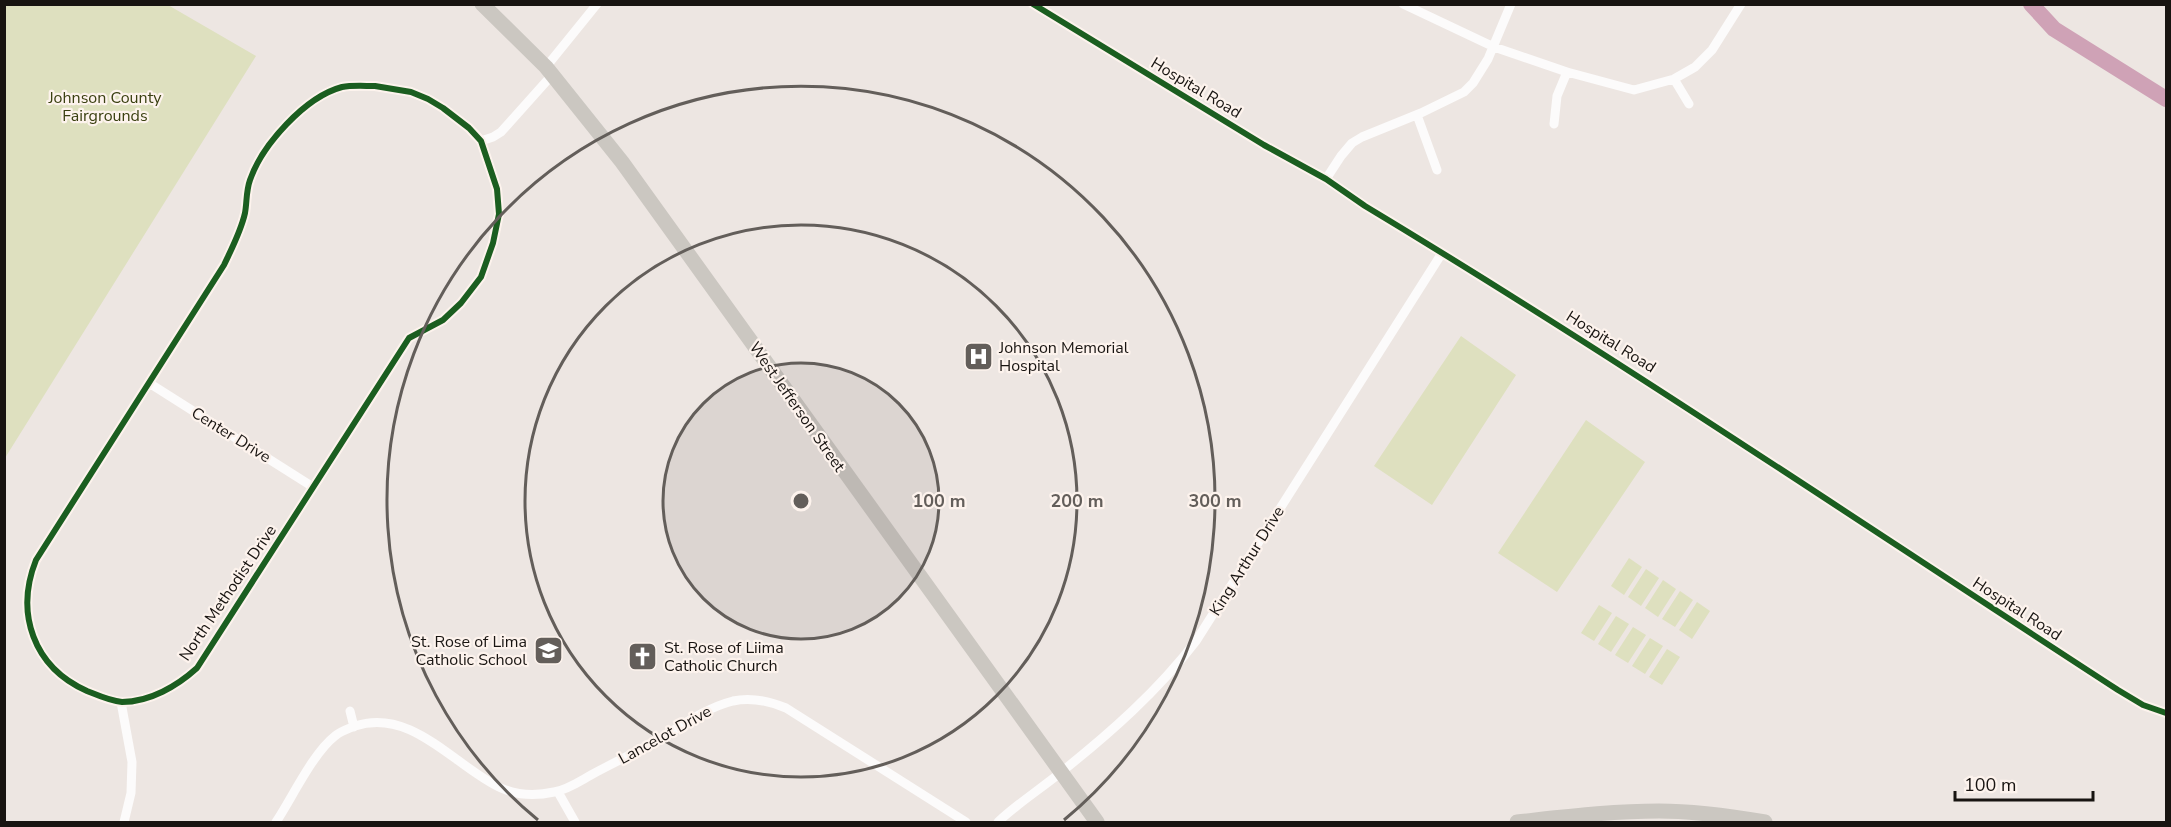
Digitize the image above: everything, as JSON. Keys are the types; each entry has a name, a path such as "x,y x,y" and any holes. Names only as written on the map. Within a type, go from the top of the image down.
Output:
{"main road":[{"name":"West Jefferson Street","path":"482,4 549,71 622,162 1096,822"},
{"path":"1517,822 1660,811 1693,812 1765,822"}],"street":[{"path":"481,141 501,132 597,4"},
{"name":"Hospital Road","path":"1034,4 1264,145 1326,179 1365,206 1690,408 1915,559 2118,690 2143,705 2166,713"},
{"path":"1403,4 1494,47 1568,72 1634,90 1674,79 1695,67 1712,50 1741,4"},
{"path":"1326,179 1352,143 1464,92 1473,83 1494,47 1510,4"},
{"path":"1554,124 1557,96 1568,72"},
{"path":"1674,79 1689,105"},
{"name":"North Methodist Drive","path":"375,86 411,92 443,108 469,128 481,141 497,189 499,214 493,243 481,277 461,303 443,320 409,338 197,668 172,687 155,695 121,702 75,686 58,674 44,659 28,620 28,580 36,560 224,264 244,214 249,183 264,152 278,132 314,101 342,87 375,86"},
{"path":"1417,115 1437,170"},
{"name":"King Arthur Drive","path":"998,822 1061,773 1150,695 1197,641 1442,253"},
{"name":"Center Drive","path":"149,382 313,487"},
{"name":"Lancelot Drive","path":"281,821 320,752 334,736 354,726 378,722 398,725 416,732 499,787 529,795 558,792 655,742 709,710 734,701 756,700 771,702 786,708 966,822"},
{"path":"121,702 132,762 130,793 124,822"},
{"path":"350,711 354,726"},
{"path":"558,792 575,822"}],"green space":[{"name":"Johnson County Fairgrounds","path":"5,4 168,5 256,56 5,458"},
{"path":"1461,336 1516,375 1432,505 1374,466"},
{"path":"1586,420 1645,462 1557,592 1498,553"},
{"path":"1629,558 1642,567 1624,595 1611,586"},
{"path":"1646,569 1659,578 1641,606 1628,597"},
{"path":"1663,580 1676,589 1658,617 1645,608"},
{"path":"1680,591 1693,600 1675,627 1662,619"},
{"path":"1697,602 1710,611 1692,639 1679,630"},
{"path":"1599,605 1612,613 1594,641 1581,633"},
{"path":"1616,616 1629,624 1611,652 1598,644"},
{"path":"1633,627 1646,635 1628,663 1615,655"},
{"path":"1650,638 1663,646 1645,674 1632,666"},
{"path":"1667,649 1680,657 1662,685 1649,677"}],"waterway":[{"path":"2031,4 2054,29 2166,99"}],"cycle path":[{"path":"1033,4 1264,145 1326,179 1365,206 1650,384 2118,690 2143,705 2166,713"},
{"path":"375,86 411,92 428,99 469,128 481,141 497,189 499,214 493,243 481,277 461,303 443,320 409,338 197,668 172,687 143,699 122,702 87,691 68,681 53,668 33,636 28,599 30,580 36,560 224,265 243,220 250,180 264,152 287,124 328,92 342,87 375,86"}],"place":[{"name":"Johnson Memorial Hospital","path":"978,357"},
{"name":"St. Rose of Lima Catholic School","path":"548,651"},
{"name":"St. Rose of Liima Catholic Church","path":"643,657"}]}
